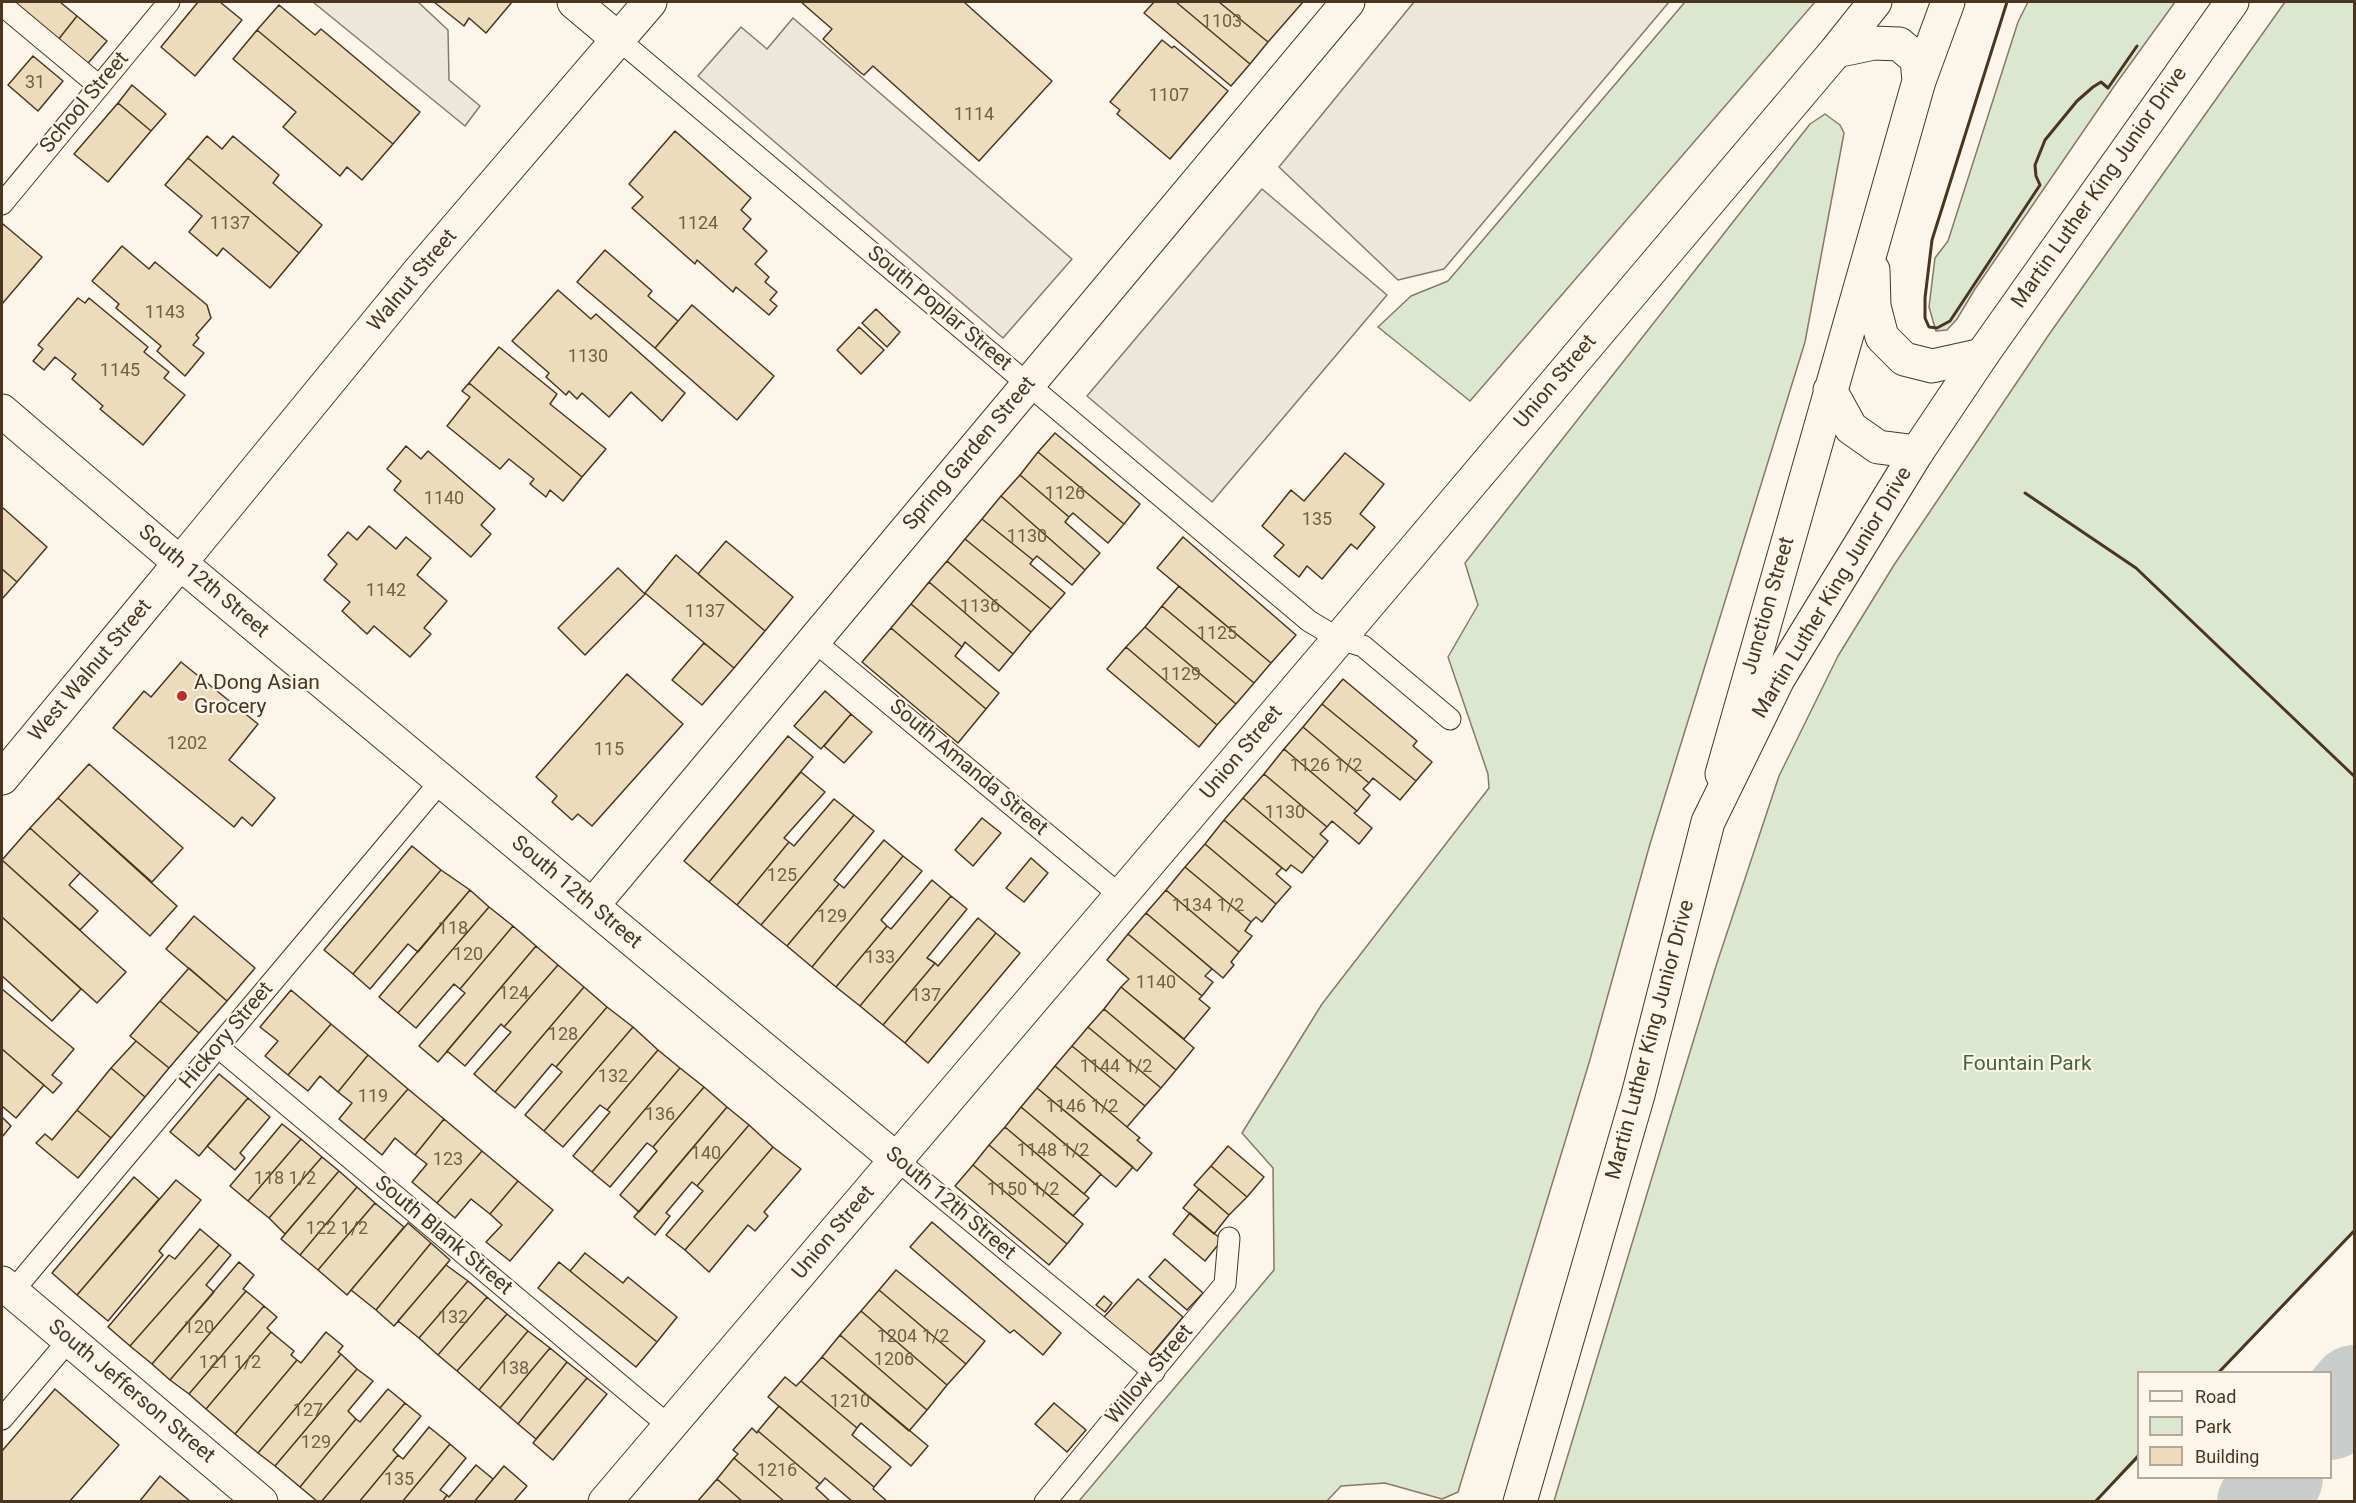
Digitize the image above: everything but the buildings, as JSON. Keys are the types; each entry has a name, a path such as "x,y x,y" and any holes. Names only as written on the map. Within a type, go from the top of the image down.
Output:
{"street":[{"name":"South Poplar Street","path":"574,2 618,39"},
{"name":"Walnut Street","path":"180,563 417,274 650,2"},
{"name":"Spring Garden Street","path":"592,906 1348,2"},
{"name":"Union Street","path":"605,1502 1339,639 1875,2"},
{"name":"Junction Street","path":"1708,822 1919,81 1948,2"},
{"name":"Martin Luther King Junior Drive","path":"1520,1502 1638,1095 1708,822 1778,679 1917,452 1982,355 2232,2"},
{"path":"1836,51 1874,43 1899,44 1917,58 1919,81"},
{"name":"Junction Street","path":"1872,247 1874,306 1882,337 1905,359 1932,366 1982,355"},
{"path":"1830,390 1851,428 1878,447 1917,452"},
{"name":"South 12th Street","path":"2,411 180,563 897,1160"},
{"name":"West Walnut Street","path":"2,778 180,563"},
{"name":"South Jefferson Street","path":"7,1287 261,1502"}],"lane":[{"name":"School Street","path":"2,204 169,2"},
{"path":"2,5 99,86"},
{"name":"South Poplar Street","path":"618,39 1309,621 1339,639 1363,646 1450,719"},
{"name":"South Amanda Street","path":"814,641 1121,896"},
{"name":"Hickory Street","path":"7,1287 218,1047 441,781"},
{"name":"South Blank Street","path":"218,1047 669,1426"},
{"name":"South 12th Street","path":"897,1160 1154,1372"},
{"name":"Willow Street","path":"1045,1502 1225,1284 1229,1238"},
{"path":"2,1419 69,1340"}],"green space":[{"path":"1685,2 1815,2 1470,401 1378,327 1411,296 1448,281"},
{"path":"2028,2 2175,2 2115,85 1975,289 1957,319 1947,330 1936,331 1929,307 1935,258 1948,241 2018,22"},
{"name":"Fountain Park","path":"2285,2 2354,2 2354,1232 2221,1371 2137,1371 2137,1459 2096,1501 1554,1501 1716,966 1779,776 1838,656 1894,565 2050,333"},
{"path":"1825,114 1840,125 1844,133 1805,342 1650,844 1589,1063 1458,1492 1442,1499 1385,1483 1341,1486 1327,1501 1079,1501 1274,1270 1273,1168 1242,1133 1322,1004 1489,788 1488,774 1448,657 1478,605 1465,563 1810,124"}],"shaded area":[{"path":"313,2 418,2 448,30 449,80 480,106 465,126"},
{"path":"1414,2 1669,2 1444,269 1398,280 1279,167"},
{"path":"793,18 1072,259 1003,338 698,76 741,27 767,49"},
{"path":"1262,189 1387,295 1212,502 1087,396"}],"waterway":[{"path":"2332,1415 2354,1388"},
{"path":"2260,1502 2279,1479"}],"wall":[{"path":"2007,2 1932,240 1925,298 1925,318 1929,327 1937,328 1950,321 2040,185 2035,165 2045,140 2077,101 2093,87 2101,82 2108,88 2137,46"},
{"path":"2025,493 2136,568 2354,776"},
{"path":"2220,1371 2354,1231"},
{"path":"2095,1502 2137,1457"}],"place":[{"name":"A Dong Asian Grocery","path":"182,696"}]}
